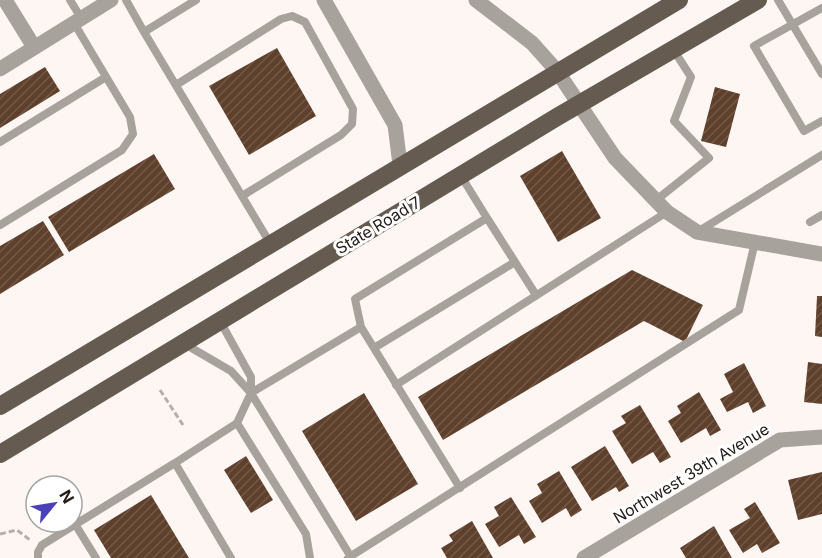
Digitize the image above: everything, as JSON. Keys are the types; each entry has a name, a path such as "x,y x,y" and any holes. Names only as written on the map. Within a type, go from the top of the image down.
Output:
{"main road":[{"path":"0,406 679,0"},
{"name":"State Road 7","path":"0,454 580,104 758,0"}],"street":[{"path":"5,0 34,47"},
{"path":"0,69 111,0"},
{"path":"324,0 395,125 400,165"},
{"path":"476,0 507,21 532,43 557,71 615,158 666,212 697,232 822,254"},
{"name":"Northwest 39th Avenue","path":"584,558 780,440 822,437"}],"lane":[{"path":"0,225 122,150 133,134 130,117 106,77 77,20 70,0"},
{"path":"126,0 270,243"},
{"path":"144,32 196,0"},
{"path":"778,0 822,74"},
{"path":"822,8 754,46 804,131 822,121"},
{"path":"176,85 281,19 292,16 304,22 353,109 352,124 341,135 242,196"},
{"path":"655,201 709,158 674,121 691,76 673,49"},
{"path":"0,142 106,77"},
{"path":"697,232 822,155"},
{"path":"461,176 537,295"},
{"path":"396,385 666,212"},
{"path":"810,222 822,215"},
{"path":"460,488 361,327 355,299 487,218"},
{"path":"183,343 231,371 250,393 349,558 739,310 755,242"},
{"path":"374,348 515,262"},
{"path":"84,519 237,423 250,393 251,377 220,321"},
{"path":"250,393 361,327"},
{"path":"237,423 306,534 310,558"},
{"path":"175,463 231,558"},
{"path":"39,554 42,545 59,534"},
{"path":"81,534 96,558"}],"path":[{"path":"160,390 183,425"},
{"path":"0,534 17,530 39,554"}],"building":[{"path":"277,48 316,116 249,155 209,86"},
{"path":"45,67 60,91 0,128 0,94"},
{"path":"715,87 740,94 726,147 701,141"},
{"path":"562,151 601,218 558,242 520,176"},
{"path":"154,154 175,189 69,252 48,217"},
{"path":"43,221 64,255 0,294 0,246"},
{"path":"632,270 703,305 685,342 644,321 443,440 418,397"},
{"path":"817,296 822,296 822,337 815,336"},
{"path":"808,362 822,364 822,404 804,402"},
{"path":"744,363 766,406 753,413 748,402 727,412 720,399 733,392 724,374"},
{"path":"699,392 721,430 710,436 706,428 681,443 668,421 681,413 677,406"},
{"path":"364,393 418,484 356,521 302,431"},
{"path":"640,405 671,457 660,463 653,452 632,464 612,431 626,423 621,416"},
{"path":"605,446 629,486 619,492 616,487 592,501 571,467"},
{"path":"246,456 273,500 251,513 224,470"},
{"path":"559,471 582,510 571,517 566,508 542,523 529,501 542,493 537,484"},
{"path":"822,472 822,514 798,520 788,480"},
{"path":"151,495 189,558 111,558 94,530"},
{"path":"511,497 536,537 524,544 519,535 499,547 485,524 499,516 494,507"},
{"path":"755,502 780,543 762,553 757,544 743,553 729,530 750,518 744,509"},
{"path":"472,521 493,558 447,558 441,548 453,541 449,535"},
{"path":"714,526 732,558 686,558 680,548"}]}
